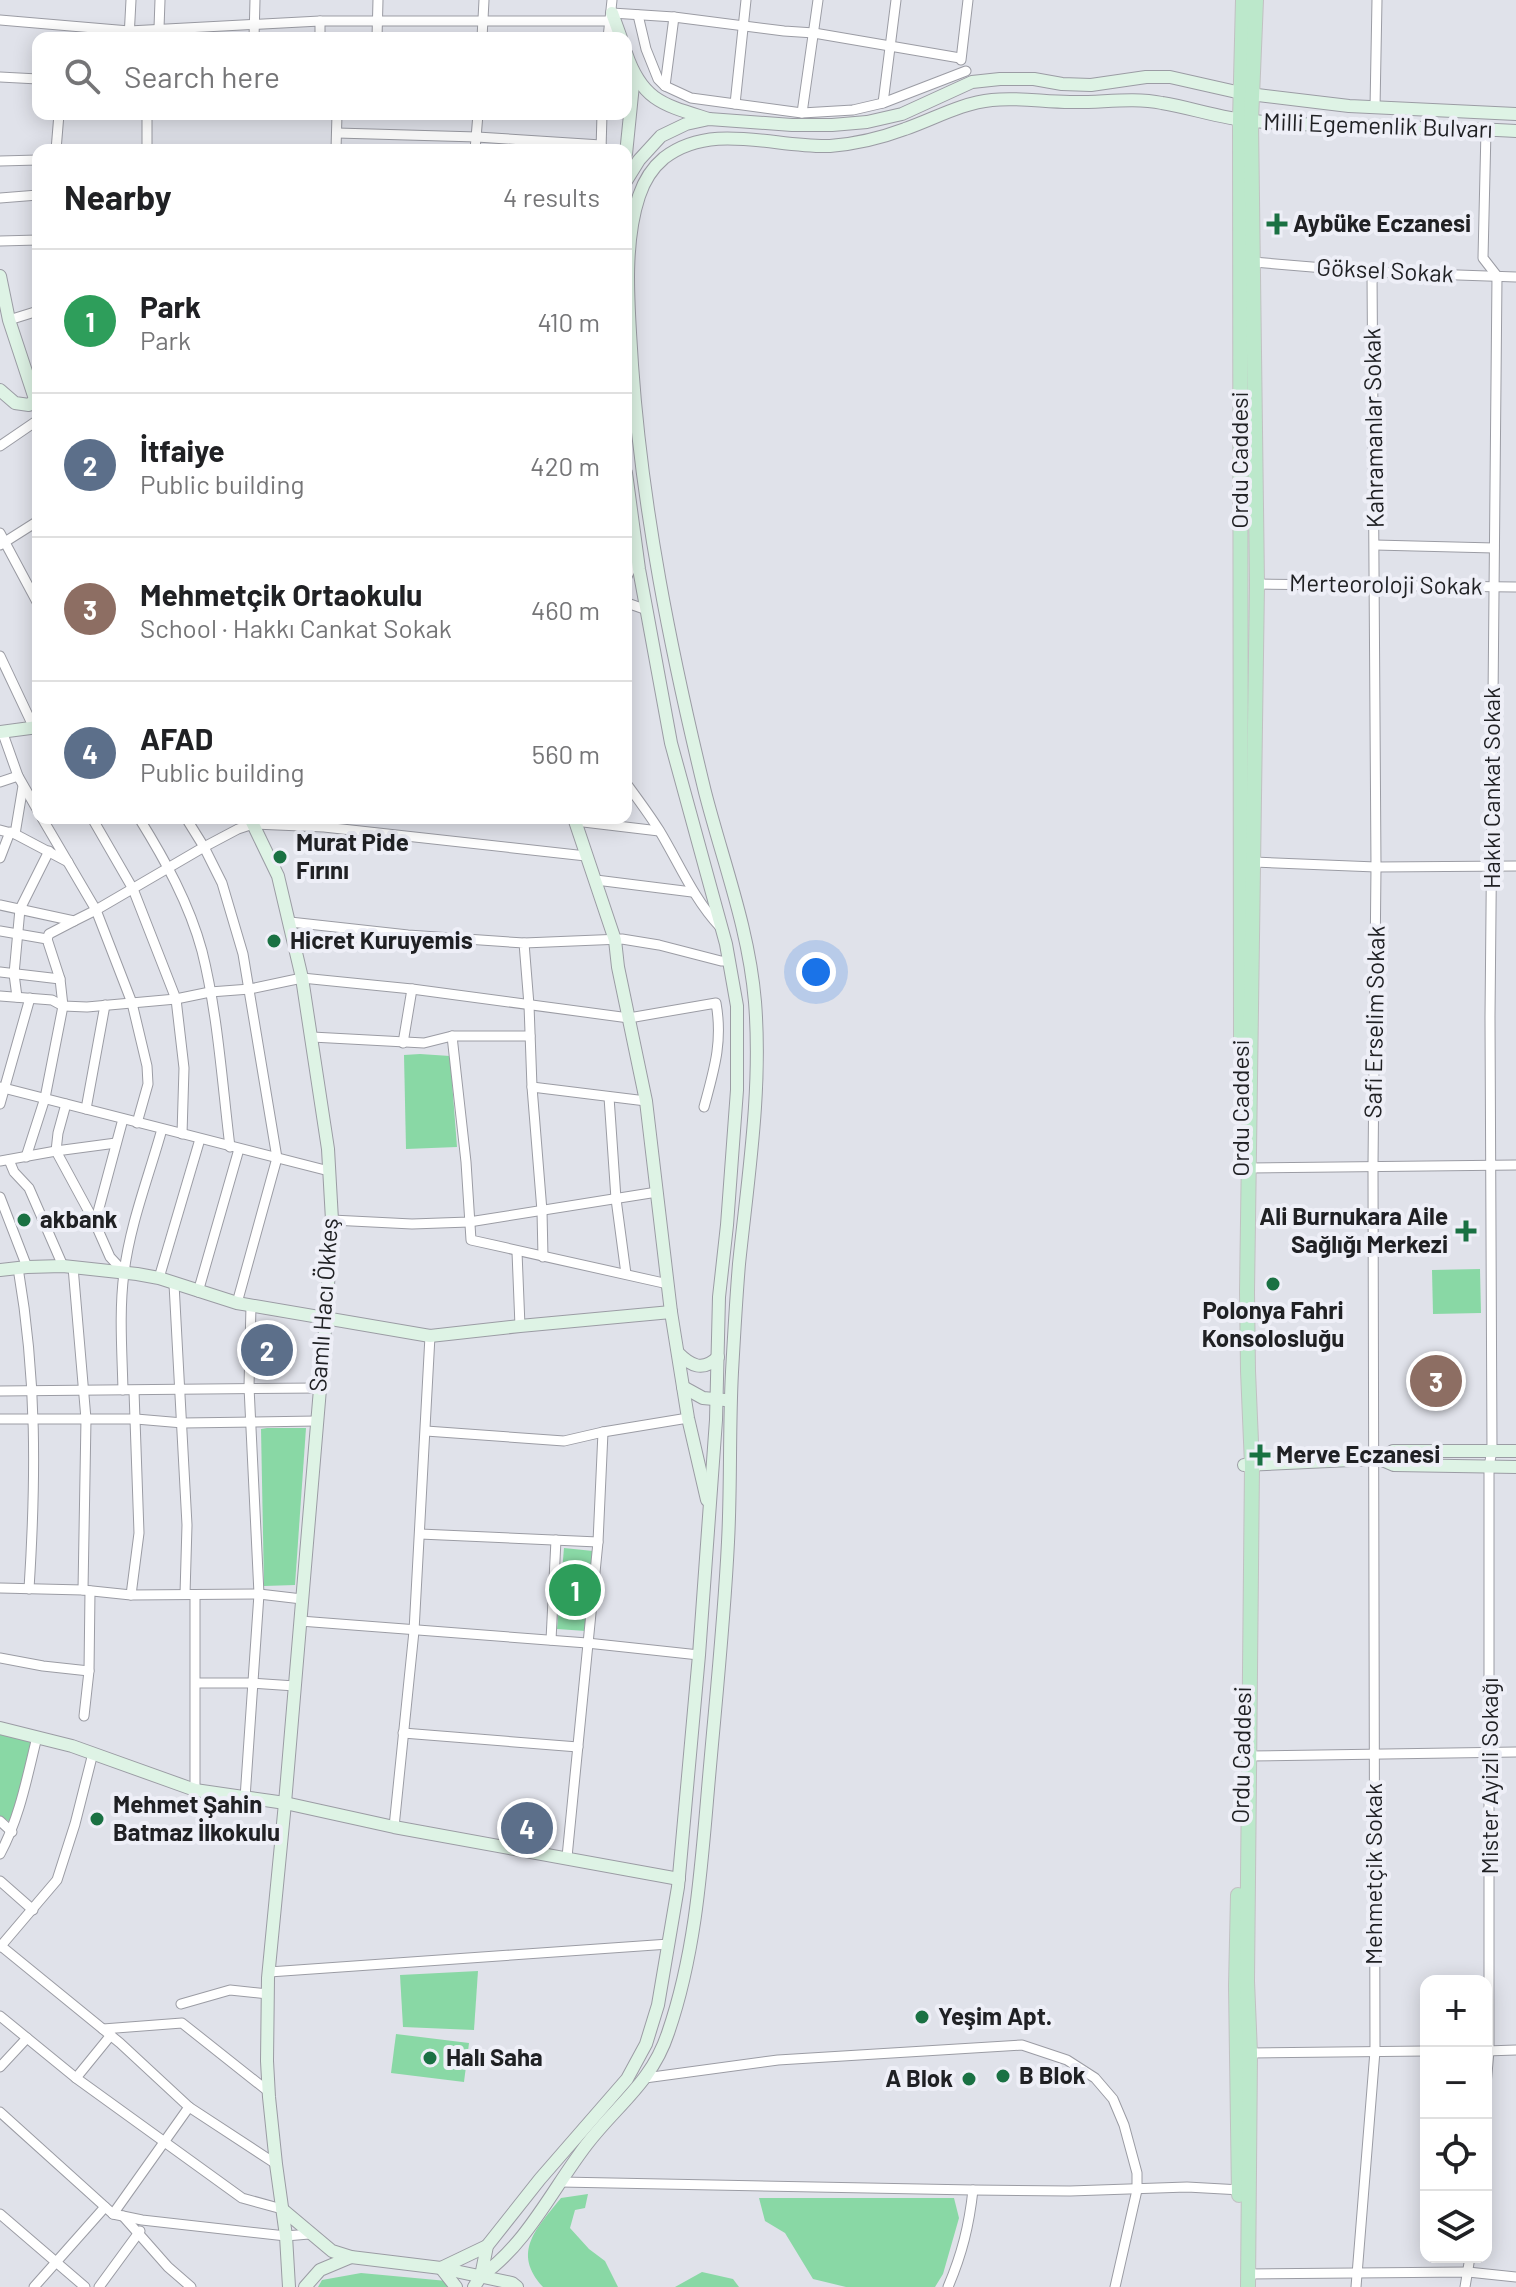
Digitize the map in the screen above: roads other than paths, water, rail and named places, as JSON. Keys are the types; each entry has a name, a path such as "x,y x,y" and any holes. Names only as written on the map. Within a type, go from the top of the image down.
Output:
{"main road":[{"path":"1243,0 1247,94"},
{"path":"1245,120 1256,0"},
{"path":"612,11 619,32"},
{"path":"632,70 657,101 709,119 792,125 867,122 902,114 969,76"},
{"path":"632,95 634,75"},
{"name":"Milli Egemenlik Bulvarı","path":"969,76 1091,85 1146,77 1170,77 1247,94 1375,108 1516,114"},
{"name":"Milli Egemenlik Bulvarı","path":"632,232 641,189 655,166 691,143 730,138 825,146 863,142 983,100 1152,100 1245,120 1516,131"},
{"path":"632,171 661,136 686,124 709,119"},
{"path":"627,144 629,120"},
{"name":"Ordu Caddesi","path":"1239,2287 1250,2053 1247,1981 1248,1371 1257,584 1253,262 1245,120"},
{"name":"Ordu Caddesi","path":"1245,120 1240,1327 1248,1465 1236,1986 1248,2280"},
{"path":"0,276 9,320 32,387"},
{"name":"Milli Egemenlik Bulvarı","path":"477,2281 501,2262 589,2140 654,2066 666,2041 693,1930 728,1542 731,1400 756,1073 755,1004 747,941 689,722 655,557 643,472 632,352"},
{"path":"0,390 15,403 32,404"},
{"path":"477,2281 487,2246 540,2179 627,2079 646,2044 658,2005 679,1879 699,1655 717,1400 719,1297 737,1090 737,1006 722,928 671,743 632,539"},
{"path":"1,732 32,728"},
{"name":"Samlı Hacı Ökkeş","path":"252,824 278,876 302,978 329,1171 332,1220 268,1994 269,2092 289,2287"},
{"path":"575,824 615,940 646,1101 671,1312 688,1418 710,1512"},
{"path":"0,1270 68,1267 124,1272 159,1278 251,1306 430,1336 671,1312"},
{"path":"678,1353 690,1365 697,1367 705,1366 718,1357"},
{"path":"683,1387 703,1398 731,1400"},
{"path":"1376,1459 1393,1451 1516,1451"},
{"path":"1248,1465 1376,1459 1394,1465 1516,1467"},
{"path":"0,1728 93,1753 195,1790 285,1803 394,1827 679,1879"},
{"path":"282,2209 332,2251 351,2257 441,2268 493,2287"},
{"path":"441,2268 487,2246"},
{"path":"305,2287 320,2270 351,2257"},
{"path":"441,2268 456,2287"},
{"path":"477,2281 512,2283 517,2287"}],"street":[{"path":"129,32 131,0"},
{"path":"159,28 160,0"},
{"path":"254,32 255,0"},
{"path":"377,32 378,0"},
{"path":"483,32 484,0"},
{"path":"735,104 746,0"},
{"path":"802,113 818,0"},
{"path":"883,103 896,0"},
{"path":"638,15 646,49 658,79 665,86 691,98 802,113 853,110 969,76 960,58 968,0"},
{"path":"1375,108 1377,0"},
{"path":"139,32 159,28 255,23 484,20 612,11 814,33 960,58"},
{"path":"609,32 612,11"},
{"path":"665,86 674,17"},
{"path":"0,20 111,32"},
{"path":"320,21 320,32"},
{"path":"0,77 32,79"},
{"path":"56,144 58,120"},
{"path":"147,120 147,144"},
{"path":"336,144 337,120"},
{"path":"476,144 478,120"},
{"path":"601,144 602,120"},
{"name":"Hakkı Cankat Sokak","path":"1486,130 1483,258 1497,276 1490,1166 1492,1451"},
{"path":"337,133 477,137 556,144"},
{"path":"0,161 32,160"},
{"path":"0,198 32,195"},
{"path":"0,241 32,240"},
{"name":"Göksel Sokak","path":"1253,262 1372,272 1516,277"},
{"name":"Kahramanlar Sokak","path":"1372,272 1375,585"},
{"path":"9,320 32,313"},
{"path":"0,446 32,424"},
{"path":"32,524 2,540 32,593"},
{"path":"1375,545 1494,548"},
{"path":"632,566 637,555"},
{"name":"Merteoroloji Sokak","path":"1257,584 1516,587"},
{"name":"Safi Erselim Sokak","path":"1375,585 1373,1166 1376,1459"},
{"path":"632,605 647,610"},
{"path":"0,656 32,720"},
{"path":"1,732 20,781 32,801"},
{"path":"0,782 20,781"},
{"path":"0,858 20,781"},
{"path":"632,792 659,831 692,892 722,928"},
{"path":"46,824 96,910 132,1003 148,1076 137,1123"},
{"path":"95,824 133,889 176,999 184,1068 182,1134"},
{"path":"143,824 169,868 201,949 234,1148 198,1292"},
{"path":"190,824 222,883 243,954 277,1158 237,1303"},
{"path":"26,1157 45,1098 63,1006 60,979 47,939 49,934 246,824"},
{"path":"339,824 586,856"},
{"path":"605,824 659,831"},
{"path":"8,832 70,864"},
{"path":"17,997 14,974 20,909 49,851"},
{"path":"1254,862 1376,867 1516,866"},
{"path":"596,880 692,892"},
{"path":"0,905 74,921"},
{"path":"290,922 408,935 524,943 615,940 659,945 729,961"},
{"path":"0,931 47,939"},
{"path":"524,943 543,1257"},
{"path":"0,972 60,979"},
{"path":"0,996 52,1000 63,1006 105,1005 250,989 302,978 412,989 629,1018 716,1003 719,1046 704,1107"},
{"path":"403,1043 412,989"},
{"path":"0,1104 2,1087 30,998"},
{"path":"86,1109 105,1005"},
{"path":"312,1037 424,1043 452,1036 530,1036"},
{"path":"452,1036 471,1240 668,1284"},
{"path":"2,1087 329,1171"},
{"path":"532,1087 646,1101"},
{"path":"609,1097 616,1199 626,1274"},
{"path":"66,1104 56,1151 110,1257 124,1272"},
{"path":"95,1223 123,1119"},
{"path":"123,1390 124,1272 162,1129"},
{"path":"159,1278 200,1139"},
{"path":"84,1716 89,1671 86,1419 68,1267 29,1188 5,1161 116,1143"},
{"path":"1250,1168 1516,1165"},
{"path":"332,1220 412,1224 469,1222 657,1192"},
{"path":"0,1197 22,1267 35,1421 29,1589"},
{"path":"517,1252 520,1326"},
{"path":"174,1284 196,1683 195,1790"},
{"path":"245,1798 259,1594 249,1387 251,1306"},
{"path":"394,1827 414,1631 430,1336"},
{"path":"0,1391 319,1388"},
{"path":"131,1595 139,1533 134,1391"},
{"path":"426,1431 564,1441 688,1418"},
{"path":"0,1419 136,1419 183,1423 316,1421"},
{"path":"567,1857 598,1542 603,1432"},
{"name":"Mister Ayizli Sokağı","path":"1488,2047 1489,1466 1492,1451"},
{"name":"Mehmetçik Sokak","path":"1356,2287 1375,2051 1376,1459"},
{"path":"420,1534 598,1542"},
{"path":"551,1640 556,1540"},
{"path":"0,1588 86,1590 131,1595 259,1594 302,1599"},
{"path":"300,1621 587,1643 699,1655"},
{"path":"0,1658 89,1671"},
{"path":"196,1683 295,1686"},
{"path":"403,1733 578,1747"},
{"path":"0,1854 19,1812 37,1737"},
{"path":"1249,1756 1516,1752"},
{"path":"93,1753 57,1880 0,1946 107,2032 189,2107 276,2164"},
{"path":"0,1821 12,1832"},
{"path":"0,1881 33,1910"},
{"path":"269,1972 669,1944"},
{"path":"181,2004 230,1990 268,1994"},
{"path":"0,2016 76,2078 242,2198 282,2209"},
{"path":"76,2078 107,2032 182,2023 269,2092"},
{"path":"0,2067 27,2038"},
{"path":"645,2078 778,2060 1022,2045 1067,2060 1095,2078 1113,2099 1124,2125 1137,2173 1137,2190 1115,2287"},
{"path":"1492,2051 1516,2050"},
{"path":"1250,2053 1420,2051"},
{"path":"34,2287 55,2262 114,2212 189,2107"},
{"path":"0,2112 140,2234 168,2267 191,2287"},
{"path":"561,2182 973,2190 1187,2187 1243,2190"},
{"path":"948,2287 969,2224 973,2190"},
{"path":"114,2212 142,2220 286,2236 309,2234"},
{"path":"0,2214 85,2287"},
{"path":"99,2287 140,2234 142,2220"},
{"path":"1465,2287 1469,2263"},
{"path":"1248,2280 1358,2272 1468,2272 1516,2277"}],"place":[{"name":"Aybüke Eczanesi","path":"1277,224"},
{"name":"Murat Pide Fırını","path":"280,857"},
{"name":"Hicret Kuruyemis","path":"274,941"},
{"name":"akbank","path":"24,1220"},
{"name":"Ali Burnukara Aile Sağlığı Merkezi","path":"1466,1231"},
{"name":"Polonya Fahri Konsolosluğu","path":"1273,1284"},
{"name":"İtfaiye","path":"267,1350"},
{"name":"Mehmetçik Ortaokulu","path":"1436,1381"},
{"name":"Merve Eczanesi","path":"1260,1455"},
{"name":"Park","path":"575,1590"},
{"name":"Mehmet Şahin Batmaz İlkokulu","path":"97,1819"},
{"name":"AFAD","path":"527,1828"},
{"name":"Yeşim Apt.","path":"922,2017"},
{"name":"Halı Saha","path":"430,2058"},
{"name":"B Blok","path":"1003,2076"},
{"name":"A Blok","path":"969,2079"}]}
